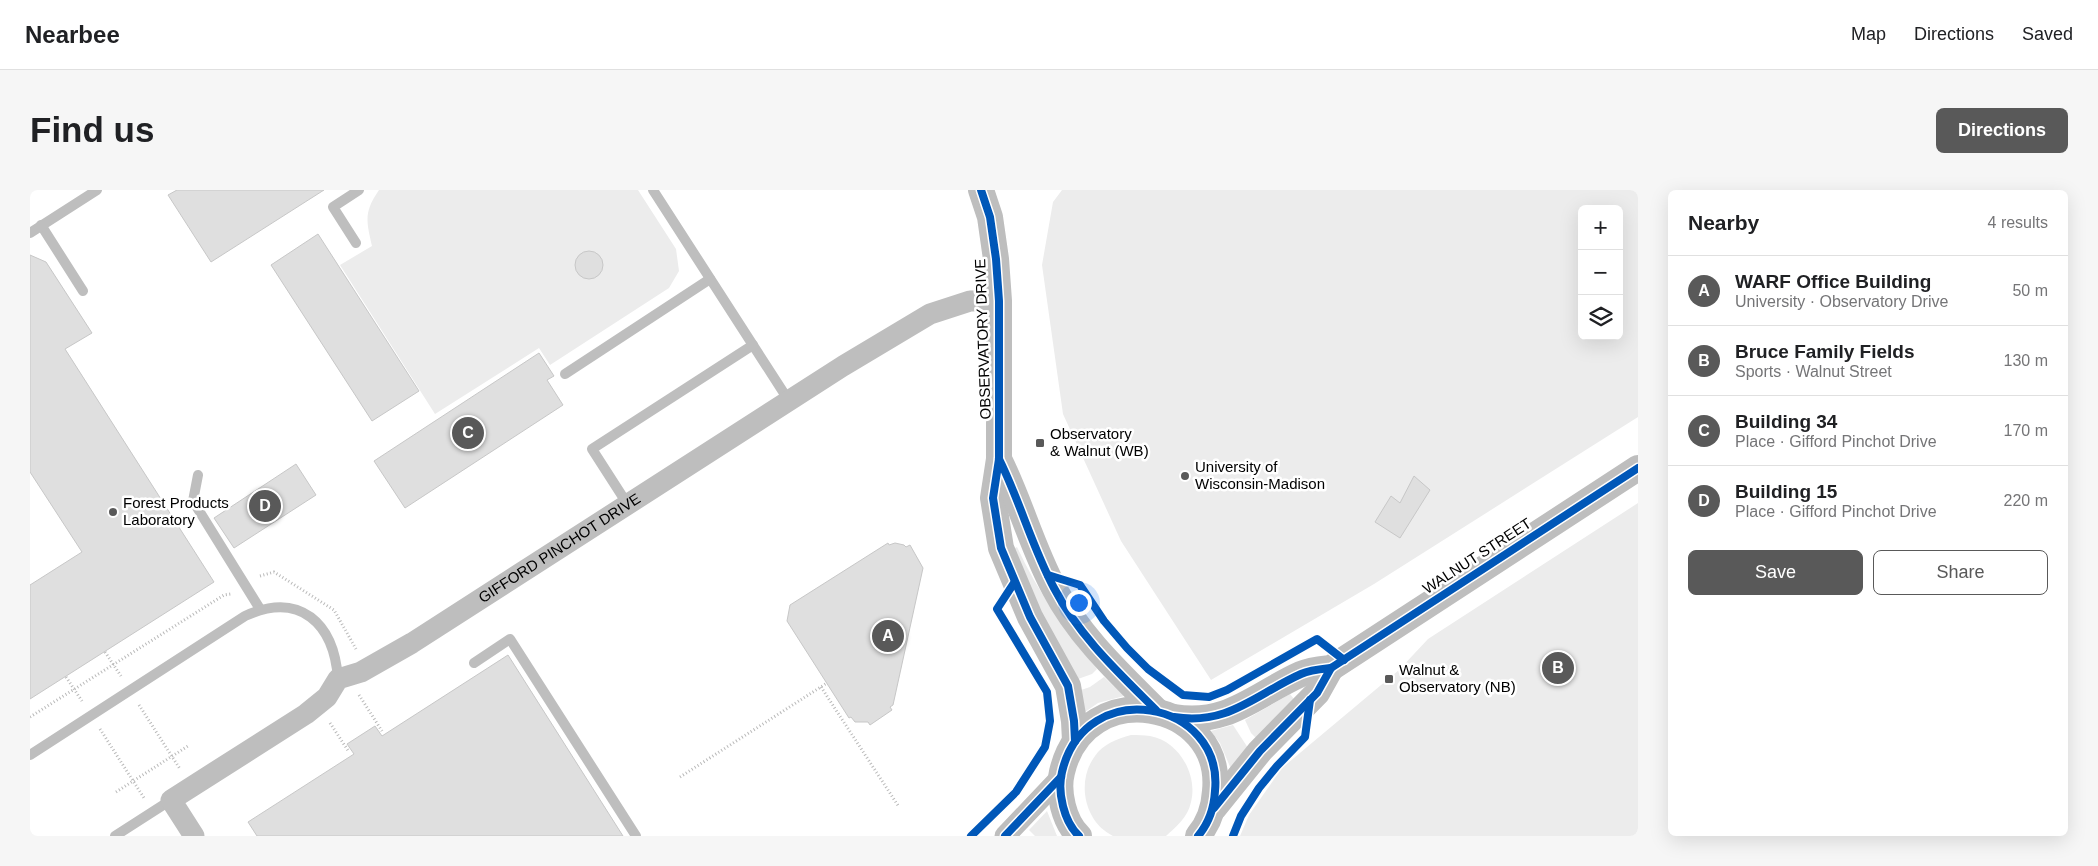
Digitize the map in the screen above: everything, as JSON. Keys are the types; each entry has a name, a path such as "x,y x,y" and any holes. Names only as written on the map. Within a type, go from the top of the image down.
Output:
{"street":[{"name":"OBSERVATORY DRIVE","path":"981,190 990,217 996,259 999,458 993,498 1001,548 1030,617 1068,686 1074,721 1075,741"},
{"name":"GIFFORD PINCHOT DRIVE","path":"338,679 361,672 381,662 930,314 970,301 998,301"},
{"name":"OBSERVATORY DRIVE","path":"999,458 1017,495 1032,542 1051,582 1077,626 1109,664 1165,713 1195,733 1210,755 1216,781 1205,827"},
{"name":"WALNUT STREET","path":"1075,741 1097,720 1126,709 1165,713 1194,720 1212,717 1248,704 1303,673 1331,668 1638,468"},
{"name":"WALNUT STREET","path":"1205,827 1260,750 1317,693 1331,668"},
{"path":"194,836 171,800 306,714 327,697 338,679"},
{"path":"1075,741 1065,758 1061,777 1063,806 1079,836"},
{"path":"1005,836 1061,777"}],"lane":[{"path":"30,233 97,190"},
{"path":"356,243 333,207 360,190"},
{"path":"653,190 790,401"},
{"path":"41,225 83,291"},
{"path":"565,374 710,279"},
{"path":"628,505 592,449 753,345"},
{"path":"198,475 193,501 260,609"},
{"path":"30,755 245,616 260,609 274,606 289,607 311,617 325,631 336,658 338,679"},
{"path":"474,663 510,639 636,836"},
{"path":"115,836 171,800"}],"path":[{"path":"680,777 827,683"},
{"path":"821,686 899,807"},
{"path":"358,695 382,731"},
{"path":"326,716 349,752"},
{"path":"149,721 172,756"},
{"path":"111,745 133,781"},
{"path":"116,792 188,746"}],"shaded area":[{"path":"379,190 638,190 676,249 679,271 669,288 550,365 539,348 435,414 340,265 372,246 368,229 368,216 371,204"},
{"path":"1062,190 1638,190 1638,417 1374,584 1211,680 1121,541 1063,414 1042,265 1053,202"},
{"path":"1638,503 1638,836 1240,836 1249,815 1282,768 1399,670 1428,639"},
{"path":"1017,547 1053,611 1097,669 1092,674 1078,679 1049,631 1013,549"},
{"path":"1104,677 1124,696 1098,703 1085,712 1081,690 1090,687"},
{"path":"1290,694 1294,699 1256,738 1251,733 1245,720"},
{"path":"1233,725 1248,748 1231,769 1220,743 1211,731"},
{"path":"1131,735 1150,736 1170,745 1178,752 1189,771 1192,781 1191,802 1181,821 1166,836 1113,836 1103,830 1095,821 1086,800 1086,777 1089,766 1095,756 1106,745"},
{"path":"1047,811 1057,836 1035,836 1029,830"}],"building":[{"path":"177,190 324,190 211,262 168,195"},
{"path":"318,234 419,391 372,421 271,265"},
{"path":"589,251 599,255 603,265 599,275 589,279 579,275 575,265 579,255"},
{"name":"Forest Products Laboratory","path":"30,255 46,262 92,333 65,349 214,582 30,699 30,585 82,552 30,472"},
{"path":"539,353 554,376 547,380 563,405 405,508 374,461"},
{"path":"296,464 316,495 234,548 214,518"},
{"path":"1414,476 1430,490 1400,538 1375,522 1391,496 1400,503"},
{"path":"888,543 889,545 895,543 906,547 910,545 923,568 893,705 890,707 892,710 870,725 868,722 855,722 851,717 849,718 787,621 790,605"},
{"path":"508,655 623,836 257,836 248,822 354,754 347,744 375,726 382,736"}],"cycle path":[{"path":"981,190 990,217 999,301 999,459 993,498 1001,548 1030,617 1068,686 1074,721 1075,741"},
{"path":"999,459 1046,572 1064,605 1100,653 1156,710"},
{"path":"1174,717 1193,719 1226,713 1301,674 1331,668 1638,468"},
{"path":"1048,575 1080,585 1104,621 1127,648 1148,669 1183,695 1209,697 1227,690 1317,639 1344,660"},
{"path":"971,836 1016,792 1045,747 1050,721 1047,692 997,609 1014,583"},
{"path":"1214,808 1260,751 1317,693 1331,668"},
{"path":"1233,836 1241,816 1259,788 1305,737 1310,700"},
{"path":"1079,836 1069,823 1063,806 1060,788 1062,772 1076,741 1097,721 1123,711 1150,711 1177,719 1198,736 1212,760 1215,791 1208,821 1198,836"},
{"path":"1005,836 1061,777"}],"place":[{"name":"Building 34","path":"468,433"},
{"name":"Observatory & Walnut (WB)","path":"1040,443"},
{"name":"University of Wisconsin-Madison","path":"1185,476"},
{"name":"Building 15","path":"265,506"},
{"name":"Forest Products Laboratory","path":"113,512"},
{"name":"WARF Office Building","path":"888,636"},
{"name":"Bruce Family Fields","path":"1558,668"},
{"name":"Walnut & Observatory (NB)","path":"1389,679"}]}
